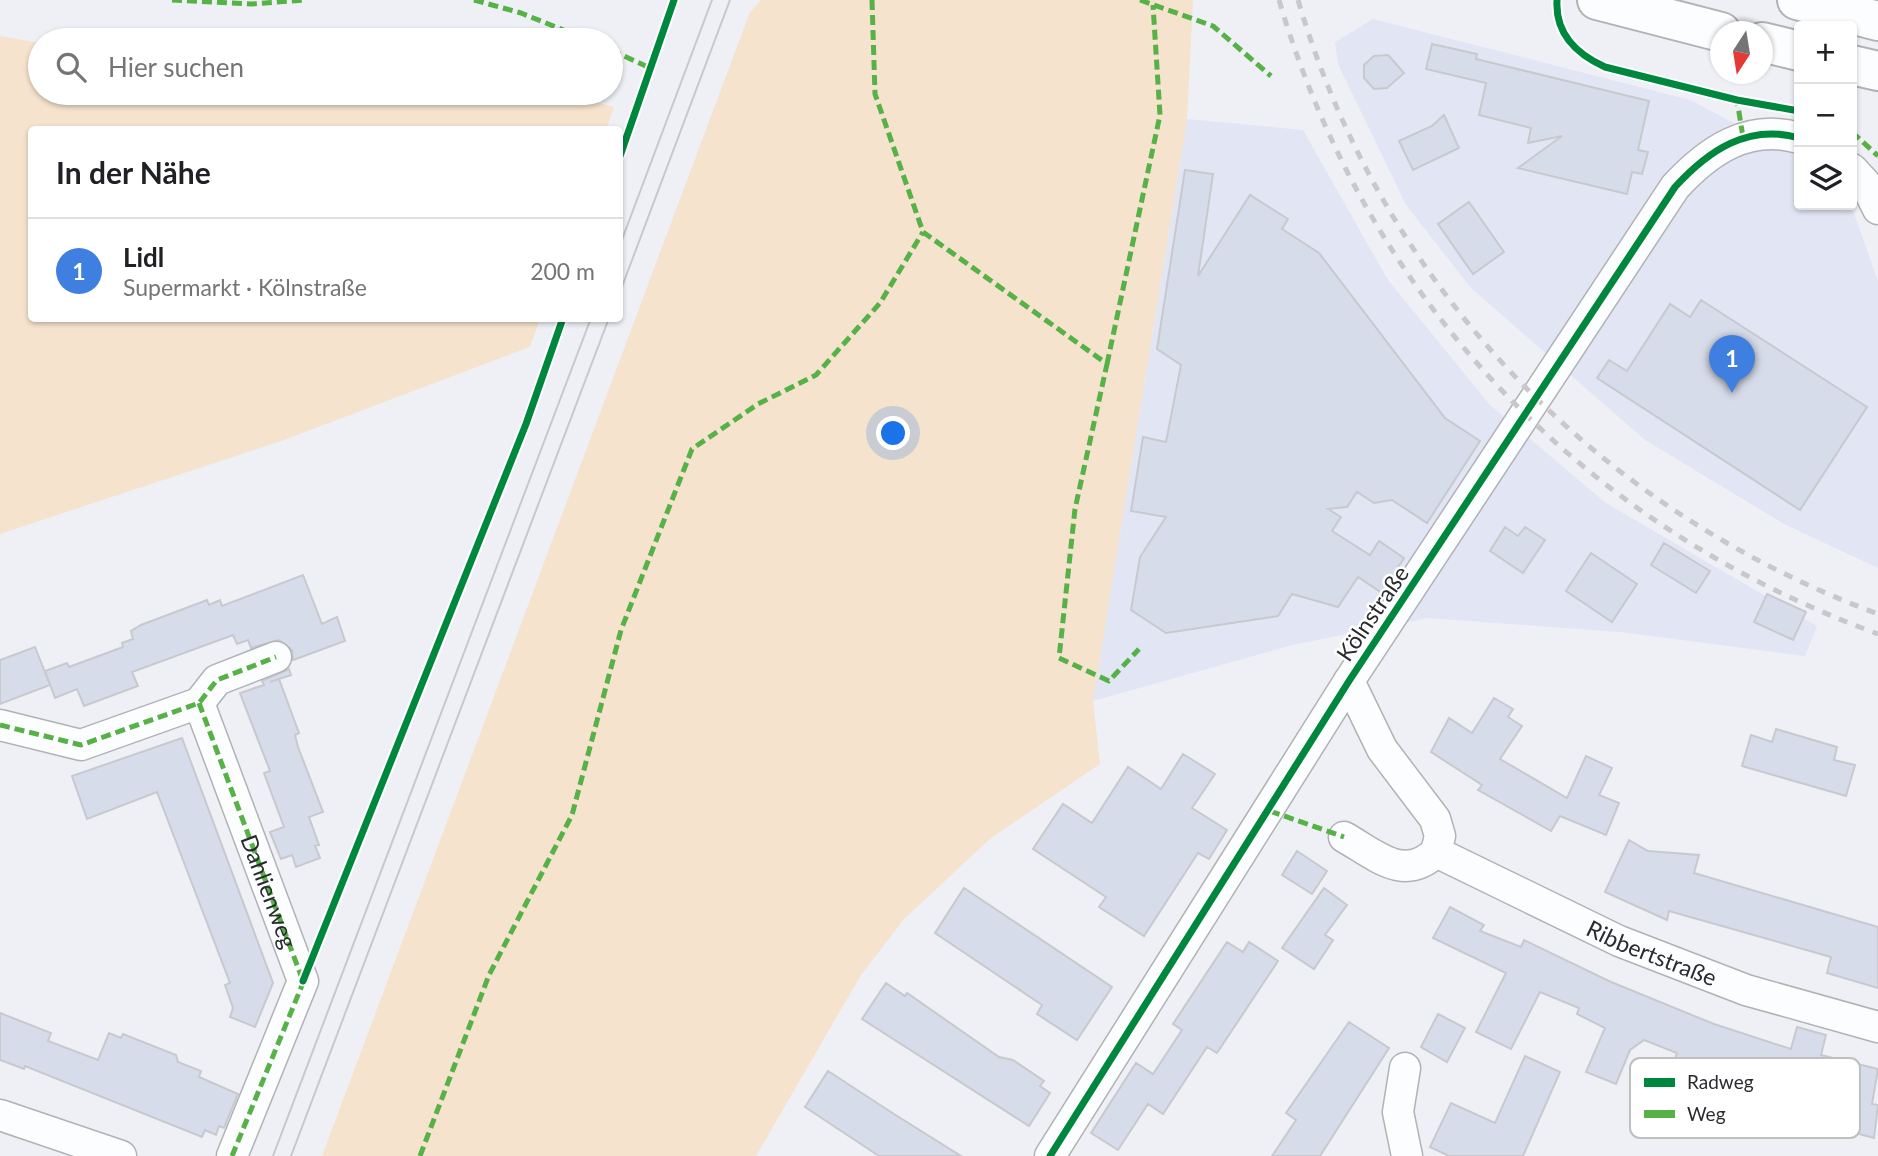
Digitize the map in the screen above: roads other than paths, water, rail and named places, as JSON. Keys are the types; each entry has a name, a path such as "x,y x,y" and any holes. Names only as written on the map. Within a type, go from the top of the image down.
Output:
{"main road":[{"path":"1597,0 1710,29"},
{"path":"1797,0 1878,21"},
{"path":"1773,45 1794,50"},
{"path":"1857,66 1878,71"}],"street":[{"name":"Kölnstraße","path":"1060,1152 1349,681 1675,187 1696,164 1719,147 1765,134 1794,137"},
{"path":"1857,174 1865,183 1878,209"},
{"path":"0,726 81,745 199,703 216,680 275,657"},
{"path":"1344,837 1406,868 1422,865 1436,852 1440,836 1435,819 1382,748 1349,681"},
{"name":"Dahlienweg","path":"199,703 303,981 232,1156"},
{"name":"Ribbertstraße","path":"1436,852 1619,941 1746,990 1878,1027"},
{"path":"1405,1068 1398,1112 1407,1156"},
{"path":"0,1115 121,1156"}],"tram line":[{"path":"623,237 712,0"},
{"path":"623,284 730,0"},
{"path":"273,1156 589,322"},
{"path":"291,1156 607,322"}],"railway":[{"path":"1279,0 1318,110 1369,211 1430,305 1501,390 1582,466 1672,532 1771,588 1878,634"},
{"path":"1298,0 1336,105 1385,203 1445,294 1515,376 1594,450 1681,515 1776,570 1878,614"}],"place":[{"name":"Lidl","path":"1732,393"}]}
